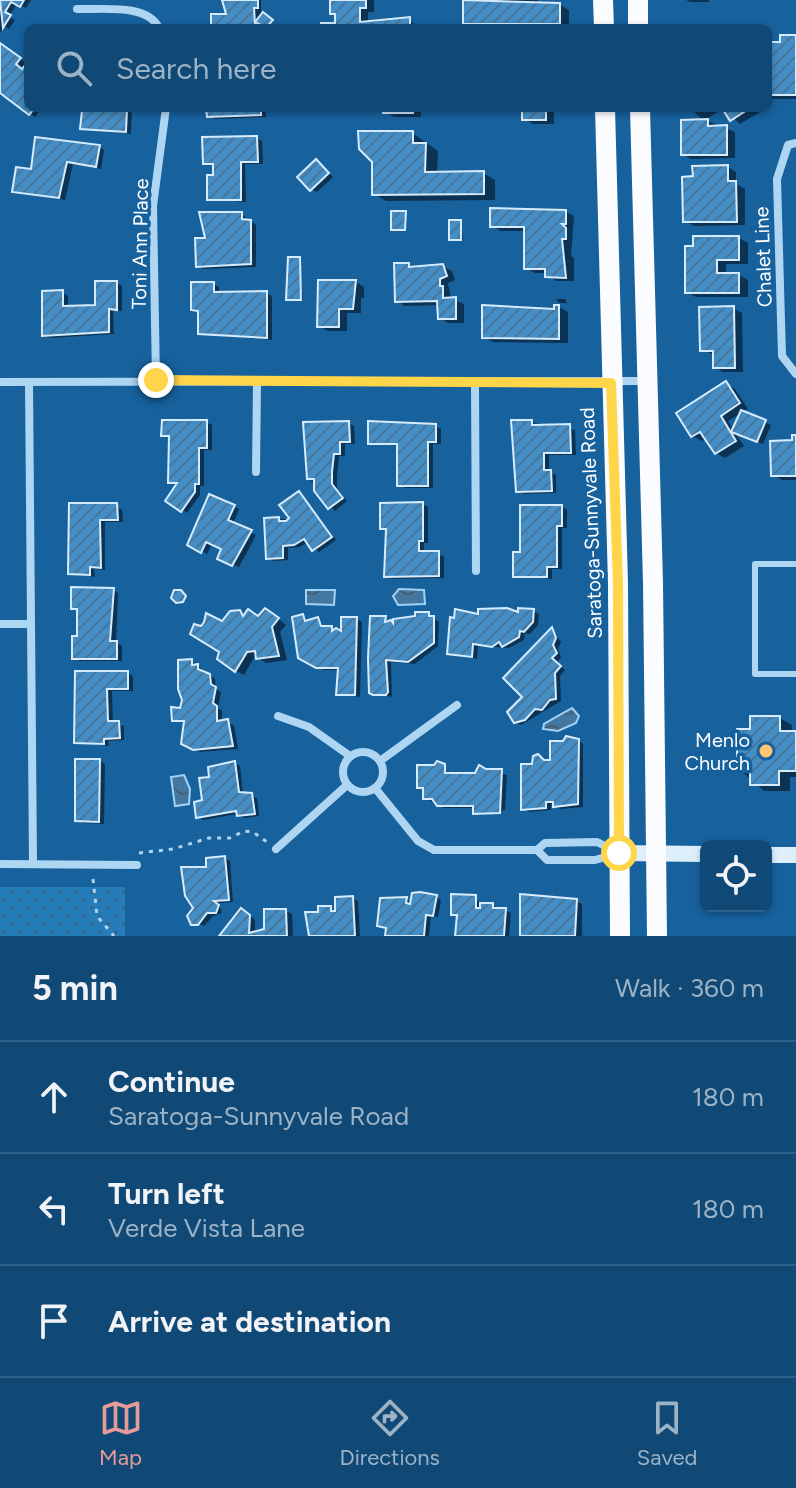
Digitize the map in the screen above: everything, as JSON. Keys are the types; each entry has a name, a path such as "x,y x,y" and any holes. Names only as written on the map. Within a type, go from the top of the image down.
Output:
{"main road":[{"path":"603,0 604,24"},
{"path":"638,0 638,24"},
{"name":"Saratoga-Sunnyvale Road","path":"605,112 618,584 620,936"},
{"path":"640,112 657,936"}],"street":[{"path":"77,9 143,13 157,24"},
{"name":"Toni Ann Place","path":"156,380 154,185 165,112"},
{"name":"Chalet Line","path":"796,143 788,145 777,179 782,356 796,374"},
{"path":"256,472 257,381"},
{"path":"0,382 646,381"},
{"path":"29,382 33,864"},
{"path":"475,383 476,571"},
{"path":"0,624 29,624"},
{"path":"380,761 457,705"},
{"path":"278,716 309,727 350,756 369,753 380,761 383,773 375,788 363,792 347,785"},
{"path":"347,785 344,765 350,756"},
{"path":"276,849 347,785"},
{"path":"375,788 418,841 434,850 537,850 545,843 597,842 619,853"},
{"path":"537,850 547,860 595,860 619,853 700,854"},
{"path":"772,855 796,855"},
{"path":"0,864 137,865"}],"lane":[{"path":"796,564 755,564 755,674 796,674"}],"path":[{"path":"137,865 139,851 173,849 244,831 253,832 276,849"},
{"path":"93,879 97,916 114,936"}],"shaded area":[{"path":"0,887 125,887 125,936 0,936"}],"water":[{"path":"399,589 424,590 425,604 398,605 393,596"},
{"path":"306,590 335,590 334,605 306,604"},
{"path":"572,708 579,716 576,723 558,731 543,729 544,724"},
{"path":"184,775 190,789 189,804 175,806 171,777"}],"building":[{"path":"0,0 24,0 20,7 11,2 5,12 11,15 3,28"},
{"path":"222,0 258,0 258,8 254,8 255,24 211,24 211,14 226,14"},
{"path":"330,0 366,0 366,8 360,8 360,22 410,17 410,24 321,24 335,23 335,14 330,14"},
{"path":"463,0 560,3 560,24 463,24"},
{"path":"263,12 273,20 270,24 255,22"},
{"path":"780,35 796,35 796,95 772,95 772,42 780,42"},
{"path":"0,43 21,58 16,64 22,69 24,66 24,111 0,93"},
{"path":"82,112 127,112 126,132 80,129"},
{"path":"206,112 261,112 261,115 207,117"},
{"path":"522,112 546,112 546,120 522,120"},
{"path":"724,112 744,112 730,121"},
{"path":"708,119 708,126 727,125 727,155 681,155 681,120"},
{"path":"358,131 413,131 413,143 426,143 425,172 484,171 484,194 372,195 372,162 359,149"},
{"path":"257,136 258,162 241,162 241,200 207,200 207,175 213,175 213,164 203,164 202,137"},
{"path":"35,137 100,145 96,167 67,162 59,198 12,192 16,167 31,169"},
{"path":"316,159 329,173 310,191 297,177"},
{"path":"728,165 728,181 736,181 737,222 683,222 682,177 693,176 692,166"},
{"path":"490,208 566,210 566,224 562,224 566,228 566,239 562,239 566,278 545,277 545,269 524,269 524,227 490,227"},
{"path":"391,211 406,211 405,230 391,230"},
{"path":"199,212 242,212 242,219 251,220 251,264 196,267 195,238 205,238"},
{"path":"449,220 461,220 461,240 449,240"},
{"path":"693,236 739,236 739,260 717,260 717,273 739,273 739,293 685,293 685,246 693,246"},
{"path":"288,257 300,257 301,300 286,300"},
{"path":"394,263 409,263 409,267 443,264 447,276 440,279 440,286 443,286 443,298 456,297 456,319 438,319 437,301 395,302"},
{"path":"318,280 356,280 353,309 339,309 339,327 317,327"},
{"path":"95,281 117,281 117,310 109,309 109,332 42,336 42,291 63,290 63,306 95,305"},
{"path":"191,282 214,282 214,292 267,291 267,338 198,334 198,311 191,310"},
{"path":"482,305 554,309 554,305 559,305 559,339 482,338"},
{"path":"734,306 735,368 713,368 713,351 700,351 699,307"},
{"path":"726,381 740,403 721,416 736,441 715,454 700,432 691,437 676,413"},
{"path":"741,410 766,420 757,442 731,432"},
{"path":"162,420 207,420 207,448 199,448 199,484 195,484 195,492 181,512 165,501 177,483 168,483 169,436 161,436"},
{"path":"511,420 532,420 532,425 570,424 571,453 544,453 544,470 551,470 552,491 516,492"},
{"path":"349,421 350,442 340,442 340,454 334,454 332,472 332,484 343,498 328,509 314,491 314,479 307,479 303,422"},
{"path":"368,421 436,424 436,442 428,442 428,486 397,486 397,444 368,444"},
{"path":"792,435 796,435 796,476 771,476 770,441 792,440"},
{"path":"299,491 332,537 312,551 304,539 294,545 283,546 283,558 266,559 264,518 279,517 279,521 286,521 289,518 279,505"},
{"path":"209,494 235,505 228,520 252,530 232,566 217,559 221,549 206,542 201,553 187,545"},
{"path":"423,502 423,541 419,541 419,551 439,551 439,576 384,577 386,529 380,529 380,503"},
{"path":"69,503 117,503 118,520 100,520 101,568 90,567 90,575 68,574"},
{"path":"520,505 562,505 562,526 557,526 557,567 547,567 547,577 513,577 513,552 520,552"},
{"path":"71,587 114,588 110,641 117,641 117,659 72,659 72,636 77,636 77,609 71,609"},
{"path":"174,590 181,590 186,596 183,602 176,603 171,598"},
{"path":"265,608 279,618 272,627 279,656 256,659 255,651 247,652 235,672 217,659 219,652 190,634 194,624 201,626 206,613 222,621 230,611 240,610 243,616 248,609 258,616"},
{"path":"507,608 518,612 518,608 534,609 533,622 524,632 520,631 519,637 502,647 499,642 492,647 473,644 472,657 447,654 450,617 454,618 455,609 478,614 478,609"},
{"path":"415,612 429,612 429,616 434,616 434,643 408,662 386,660 388,692 386,695 369,693 370,616 386,616 385,622 391,620 393,623 393,619 415,616"},
{"path":"303,614 305,621 318,617 321,626 332,626 332,631 336,628 341,631 341,617 357,617 355,695 336,695 338,668 316,668 298,658 292,617"},
{"path":"552,627 556,638 553,645 557,653 552,658 561,666 555,673 556,699 550,700 542,710 535,709 525,720 514,723 507,712 522,697 503,678"},
{"path":"192,659 192,665 198,664 198,669 210,674 211,684 216,687 213,703 217,706 217,721 228,719 233,746 193,750 181,744 184,721 172,721 171,707 180,708 182,700 178,689 178,660"},
{"path":"75,671 128,671 128,689 107,689 108,721 119,721 120,738 104,739 104,744 74,743"},
{"name":"Menlo Church","path":"750,716 780,716 780,731 796,731 796,771 779,771 779,785 750,785 750,771 737,771 737,729 750,729"},
{"path":"566,736 579,739 578,804 553,807 553,802 546,802 546,808 521,810 521,764 532,764 533,756 538,754 544,760 550,760 550,741 563,741"},
{"path":"75,759 100,759 99,822 75,821"},
{"path":"235,761 239,792 252,793 255,814 237,816 236,811 196,818 194,802 202,800 199,778 209,777 208,767"},
{"path":"437,761 445,764 445,773 475,773 479,765 486,769 502,769 500,813 473,814 473,806 437,806 432,799 423,799 423,788 417,788 417,765 434,765"},
{"path":"225,856 229,900 214,901 219,905 216,913 207,913 198,925 191,925 187,916 193,908 185,896 181,867 206,867 206,858"},
{"path":"412,893 437,895 433,916 426,915 424,936 385,936 386,928 377,926 380,898 407,897 406,903 410,904"},
{"path":"451,894 476,895 476,908 480,908 480,903 493,903 493,908 506,908 504,936 455,936 457,915 451,915"},
{"path":"520,894 577,899 575,936 520,936"},
{"path":"353,896 355,936 309,936 305,912 318,912 318,906 331,906 331,911 335,911 335,897"},
{"path":"241,908 250,915 249,933 264,929 264,909 286,909 287,936 219,936"}],"place":[{"name":"Menlo Church","path":"766,751"}],"route":[{"path":"156,380 611,383 618,584 619,853"}]}
